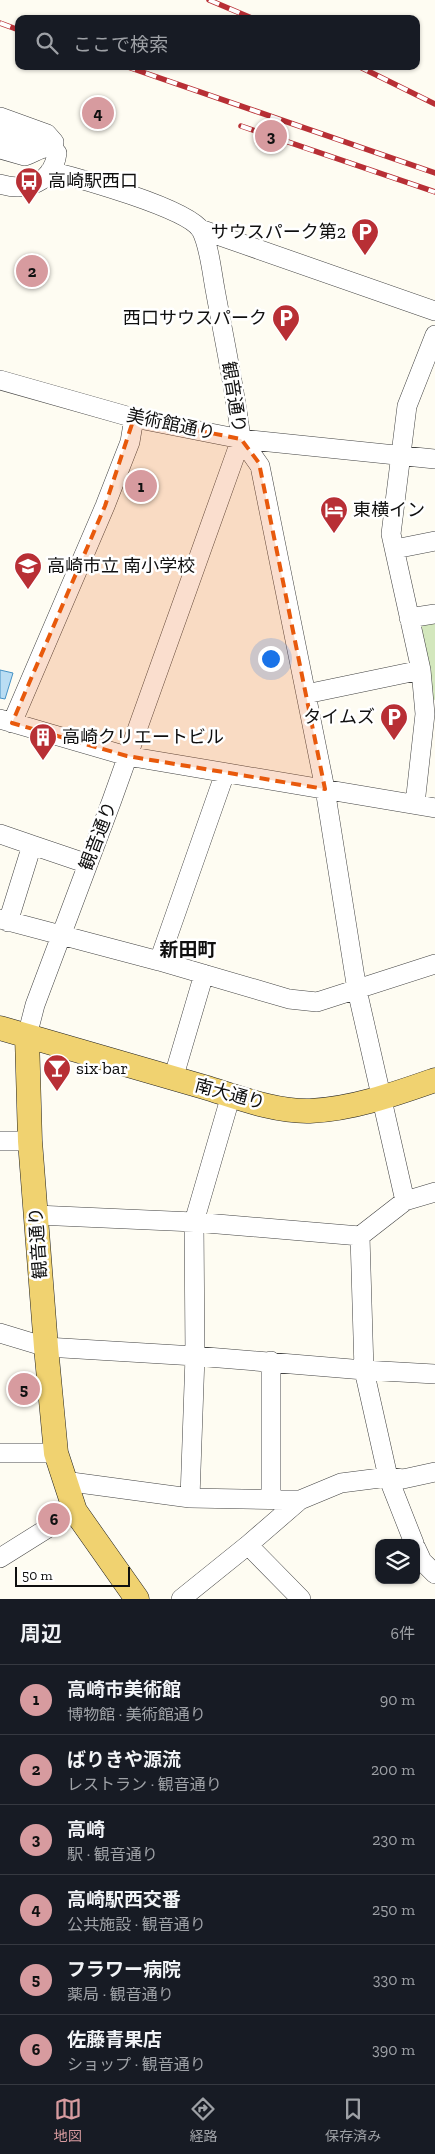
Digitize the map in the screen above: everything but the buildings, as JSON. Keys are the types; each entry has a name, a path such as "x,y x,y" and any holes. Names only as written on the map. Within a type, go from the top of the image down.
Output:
{"main road":[{"name":"南大通り","path":"0,1028 230,1095 278,1107 309,1111 340,1108 382,1098 435,1080"},
{"name":"観音通り","path":"27,1036 30,1140 56,1453 75,1511 137,1599"}],"street":[{"path":"0,117 47,134 54,142 49,148 25,156 0,149"},
{"path":"0,131 49,148 57,153 56,162 50,170 41,181 32,186 21,188 0,184"},
{"path":"50,170 161,205 180,214 200,229 435,311"},
{"name":"観音通り","path":"27,1036 35,1005 88,864 241,439 236,401 212,276 200,229"},
{"path":"415,804 430,713 391,534 407,406 435,335"},
{"name":"美術館通り","path":"0,380 134,418 241,439 435,458"},
{"path":"134,418 130,442 105,506 6,721 127,756 435,808"},
{"path":"241,439 259,463 325,789 356,990 405,1201"},
{"path":"395,549 435,541"},
{"path":"408,618 435,614"},
{"path":"306,694 421,670"},
{"path":"159,961 225,773"},
{"path":"0,834 88,864"},
{"path":"32,845 4,920 159,961 289,999 317,1002 435,964"},
{"path":"174,1079 204,974"},
{"path":"190,1498 195,1356 194,1222 230,1095"},
{"path":"0,1141 30,1140"},
{"path":"36,1215 194,1222 360,1236 405,1201 435,1192"},
{"path":"360,1236 364,1370 388,1477 412,1539"},
{"path":"0,1333 46,1347 271,1361 364,1370 435,1374"},
{"path":"271,1361 271,1499"},
{"path":"0,1454 56,1453"},
{"path":"181,1599 300,1500 341,1482 388,1477 402,1479 435,1472"},
{"path":"64,1482 190,1498 300,1500"},
{"path":"0,1558 75,1511"},
{"path":"248,1545 301,1599"},
{"path":"420,1556 435,1574"}],"highlighted area":[{"path":"134,418 241,439 259,463 325,789 127,756 12,723 105,506"}],"green space":[{"path":"435,621 435,700 432,699 419,630 423,624"}],"water":[{"path":"0,670 13,673 5,699 0,698"}],"railway":[{"path":"209,0 245,15"},
{"path":"0,23 15,29"},
{"path":"137,70 435,173"},
{"path":"366,70 435,104"},
{"path":"241,126 435,192"}],"place":[{"name":"高崎駅西交番","path":"98,113"},
{"name":"高崎","path":"271,136"},
{"name":"高崎駅西口","path":"29,205"},
{"name":"サウスパーク第2","path":"365,256"},
{"name":"ばりきや源流","path":"32,271"},
{"name":"西口サウスパーク","path":"286,342"},
{"name":"高崎市美術館","path":"141,486"},
{"name":"東横イン","path":"334,534"},
{"name":"高崎市立 南小学校","path":"28,590"},
{"name":"タイムズ","path":"394,741"},
{"name":"高崎クリエートビル","path":"43,761"},
{"name":"six bar","path":"57,1092"},
{"name":"フラワー病院","path":"24,1389"},
{"name":"佐藤青果店","path":"54,1519"}],"district":[{"name":"新田町","path":"188,949"}]}
